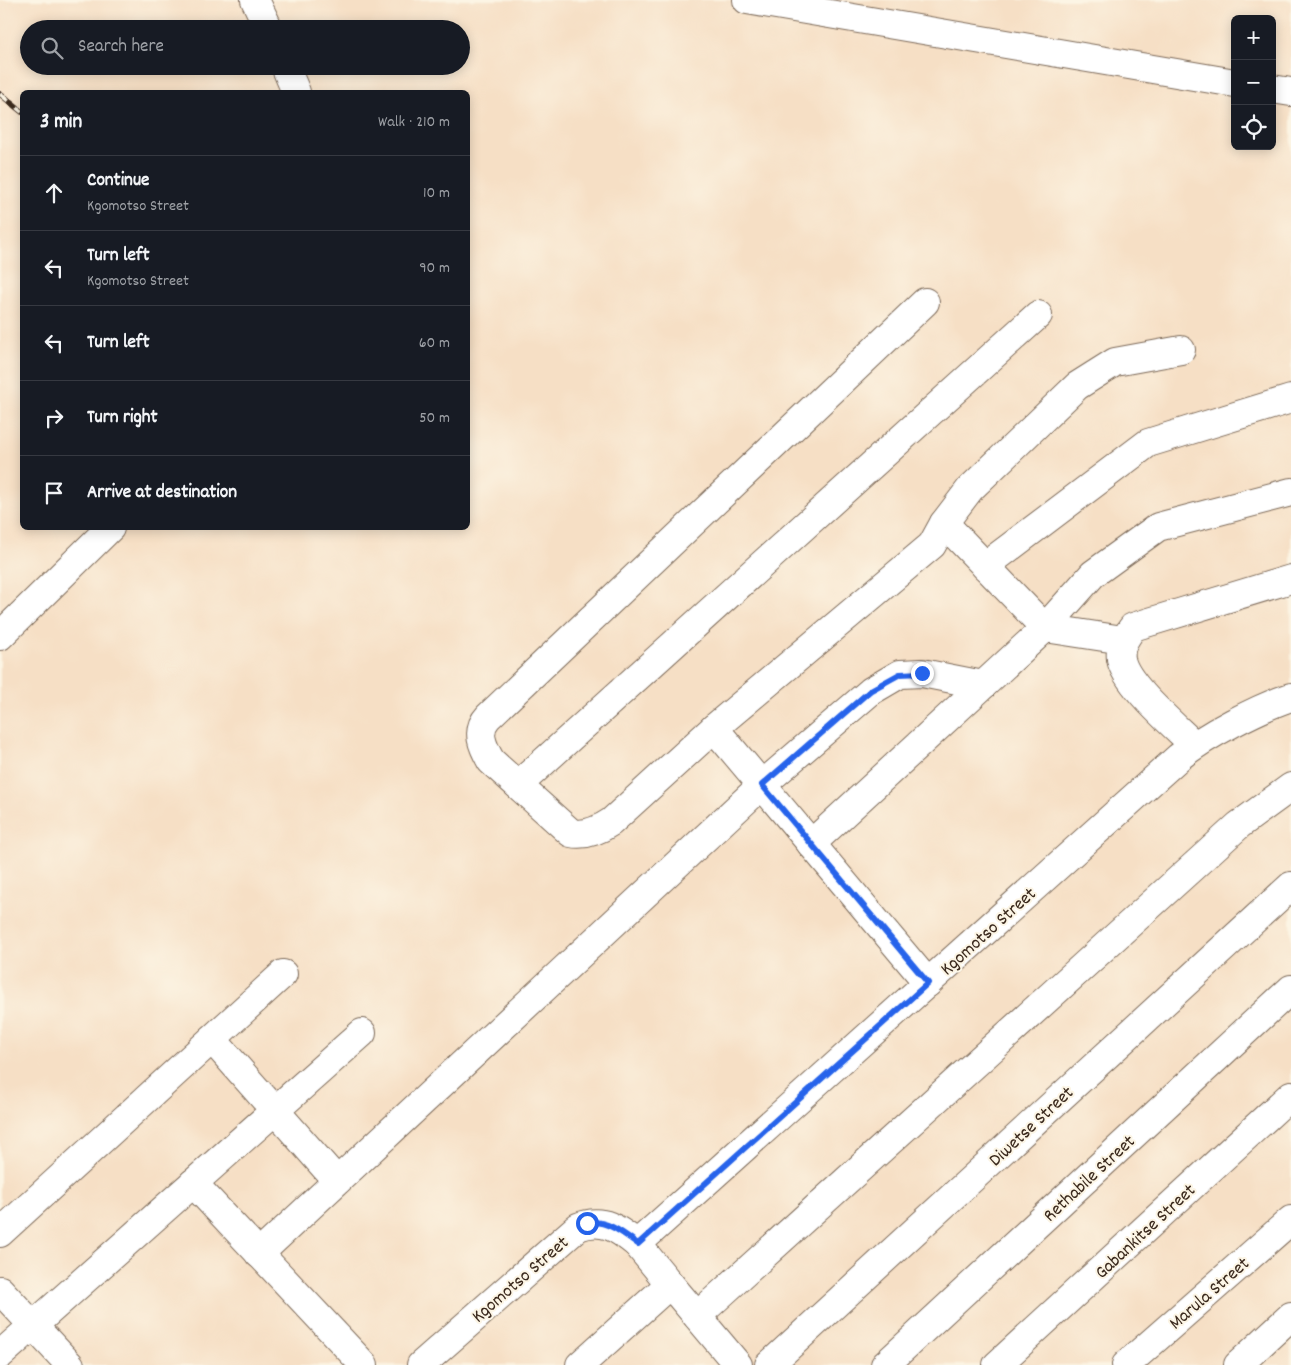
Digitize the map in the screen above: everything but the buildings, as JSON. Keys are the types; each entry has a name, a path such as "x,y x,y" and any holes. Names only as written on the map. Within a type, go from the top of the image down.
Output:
{"street":[{"path":"255,0 265,20"},
{"path":"747,0 1231,82"},
{"path":"289,75 295,90"},
{"path":"1276,90 1291,92"},
{"path":"925,302 482,724 481,733 484,747 491,761 571,833 578,835 586,833 611,822 714,728 932,545 944,523 970,489 1090,376 1115,362 1182,350"},
{"path":"518,785 1038,315"},
{"path":"985,566 1148,443 1291,399"},
{"path":"811,844 1045,628 1093,574 1158,527 1291,492"},
{"path":"944,523 1045,628 1123,640"},
{"path":"0,636 108,530"},
{"path":"1194,745 1129,680 1120,658 1123,640 1133,628 1291,579"},
{"path":"259,1254 762,785 871,690 900,674 922,673 983,685"},
{"name":"Kgomotso Street","path":"421,1365 578,1227 595,1222 602,1223 623,1232 638,1244 1194,745 1271,704 1291,697"},
{"path":"714,728 928,983"},
{"path":"697,1316 1239,825 1291,787"},
{"name":"Diwetse Street","path":"769,1365 1291,886"},
{"path":"0,1233 283,974"},
{"name":"Rethabile Street","path":"885,1365 1291,989"},
{"path":"0,1355 362,1033"},
{"path":"212,1039 338,1181"},
{"name":"Gabankitse Street","path":"997,1365 1291,1095"},
{"path":"193,1183 364,1365"},
{"name":"Marula Street","path":"1126,1365 1291,1220"},
{"path":"638,1244 738,1365"},
{"path":"580,1365 670,1284"},
{"path":"0,1290 70,1365"},
{"path":"1238,1365 1291,1316"}],"railway":[{"path":"0,94 20,110"}],"route":[{"path":"587,1223 602,1223 623,1232 638,1244 928,983 762,785 871,690 900,674 922,673"}]}
